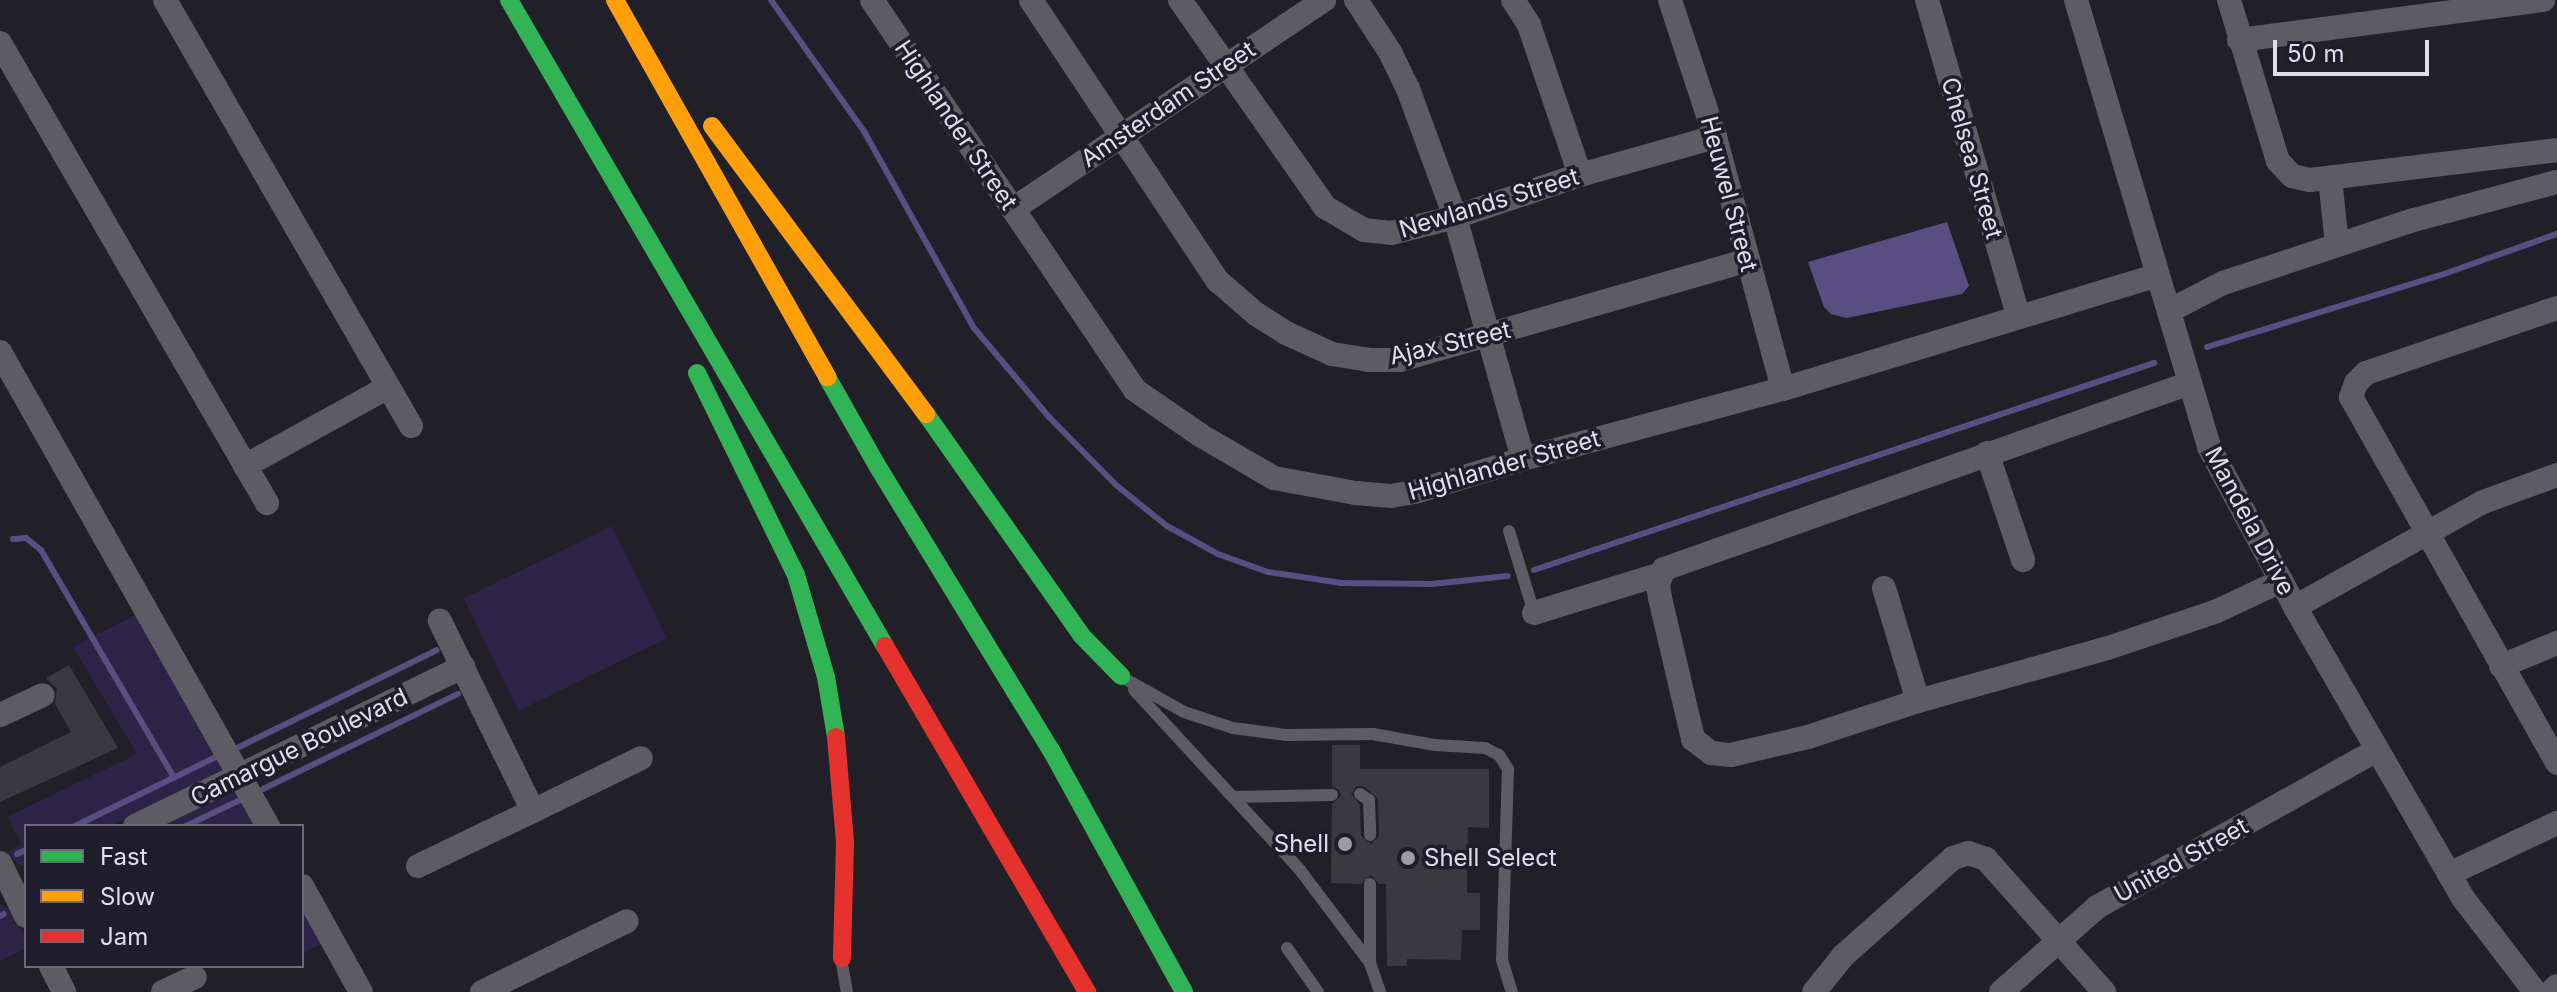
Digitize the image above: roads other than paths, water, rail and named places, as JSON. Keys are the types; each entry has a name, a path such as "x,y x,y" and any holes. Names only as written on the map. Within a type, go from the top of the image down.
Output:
{"highway":[{"path":"507,0 642,267"},
{"path":"507,0 1087,992"},
{"path":"615,0 881,349 1082,636 1121,676"},
{"path":"615,0 878,467 1051,750 1184,992"},
{"path":"685,351 772,520 796,575 826,677 842,781 845,841 842,958"}],"street":[{"path":"165,0 411,426"},
{"name":"Highlander Street","path":"872,0 1135,390 1211,442 1274,478 1391,496 1418,491 1523,459 1783,389 2156,276"},
{"name":"Ajax Street","path":"1031,0 1218,281 1256,314 1286,333 1332,354 1368,360 1400,360 1746,261"},
{"name":"Newlands Street","path":"1180,0 1325,207 1344,221 1364,230 1391,233 1455,217 1580,175 1715,137"},
{"name":"Amsterdam Street","path":"1013,209 1324,0"},
{"path":"1356,0 1390,52 1408,89 1455,217 1523,459"},
{"path":"1513,0 1529,25 1580,175"},
{"name":"Heuwel Street","path":"1670,0 1715,137 1783,389"},
{"name":"Chelsea Street","path":"1927,0 2018,316"},
{"name":"Mandela Drive","path":"2076,0 2209,447 2295,607 2449,874 2504,956 2535,992"},
{"path":"2229,0 2239,40 2281,166 2303,180 2551,150"},
{"path":"2239,40 2543,0"},
{"path":"0,43 267,503"},
{"path":"2525,189 2551,150"},
{"path":"2330,178 2337,245"},
{"path":"2171,319 2223,283 2337,245 2557,182"},
{"path":"2557,308 2366,373 2356,383 2351,397 2557,763"},
{"path":"0,352 267,824"},
{"path":"1530,603 1661,574 1673,565 1987,453 2188,377"},
{"path":"245,466 388,387"},
{"path":"1987,453 2023,560"},
{"path":"2295,607 2483,502 2557,475"},
{"path":"1661,574 1660,598 1687,723 1693,739 1711,753 1753,751 2108,648 2217,611 2281,581"},
{"path":"1884,588 1918,701"},
{"path":"440,621 533,811"},
{"path":"2501,666 2557,643"},
{"name":"Camargue Boulevard","path":"139,824 463,667"},
{"path":"0,715 43,695"},
{"name":"United Street","path":"2001,992 2097,907 2377,750"},
{"path":"418,866 641,758"},
{"path":"2449,874 2557,823"},
{"path":"1814,992 1843,956 1953,858 1968,853 1986,859 2104,992"},
{"path":"0,863 24,912"},
{"path":"304,890 361,992"},
{"path":"482,992 627,921"},
{"path":"52,968 64,992"},
{"path":"163,992 195,977"},
{"path":"2551,992 2557,986"}],"lane":[{"path":"1509,531 1530,603"},
{"path":"1121,676 1300,870 1370,963"},
{"path":"1121,676 1184,712 1233,728 1286,735 1373,734 1435,745 1485,748 1499,755 1508,769 1502,960 1512,992"},
{"path":"1360,794 1369,800 1370,835"},
{"path":"1233,797 1332,795"},
{"path":"1370,884 1370,963 1375,990"},
{"path":"1287,948 1318,992"},
{"path":"842,958 847,992"}],"waterway":[{"path":"771,0 865,133 974,328 1049,417 1116,485 1167,526 1218,554 1268,572 1341,583 1432,584 1508,576"},
{"path":"2207,347 2441,275 2557,234"},
{"path":"1534,570 2154,363"},
{"path":"13,539 26,538 41,550 174,778"},
{"path":"239,747 437,650"},
{"path":"263,789 458,694"},
{"path":"79,824 218,756"},
{"path":"190,824 242,799"},
{"path":"17,854 24,851"},
{"path":"0,916 4,914"}],"place":[{"name":"Shell","path":"1345,844"},
{"name":"Shell Select","path":"1408,858"}]}
